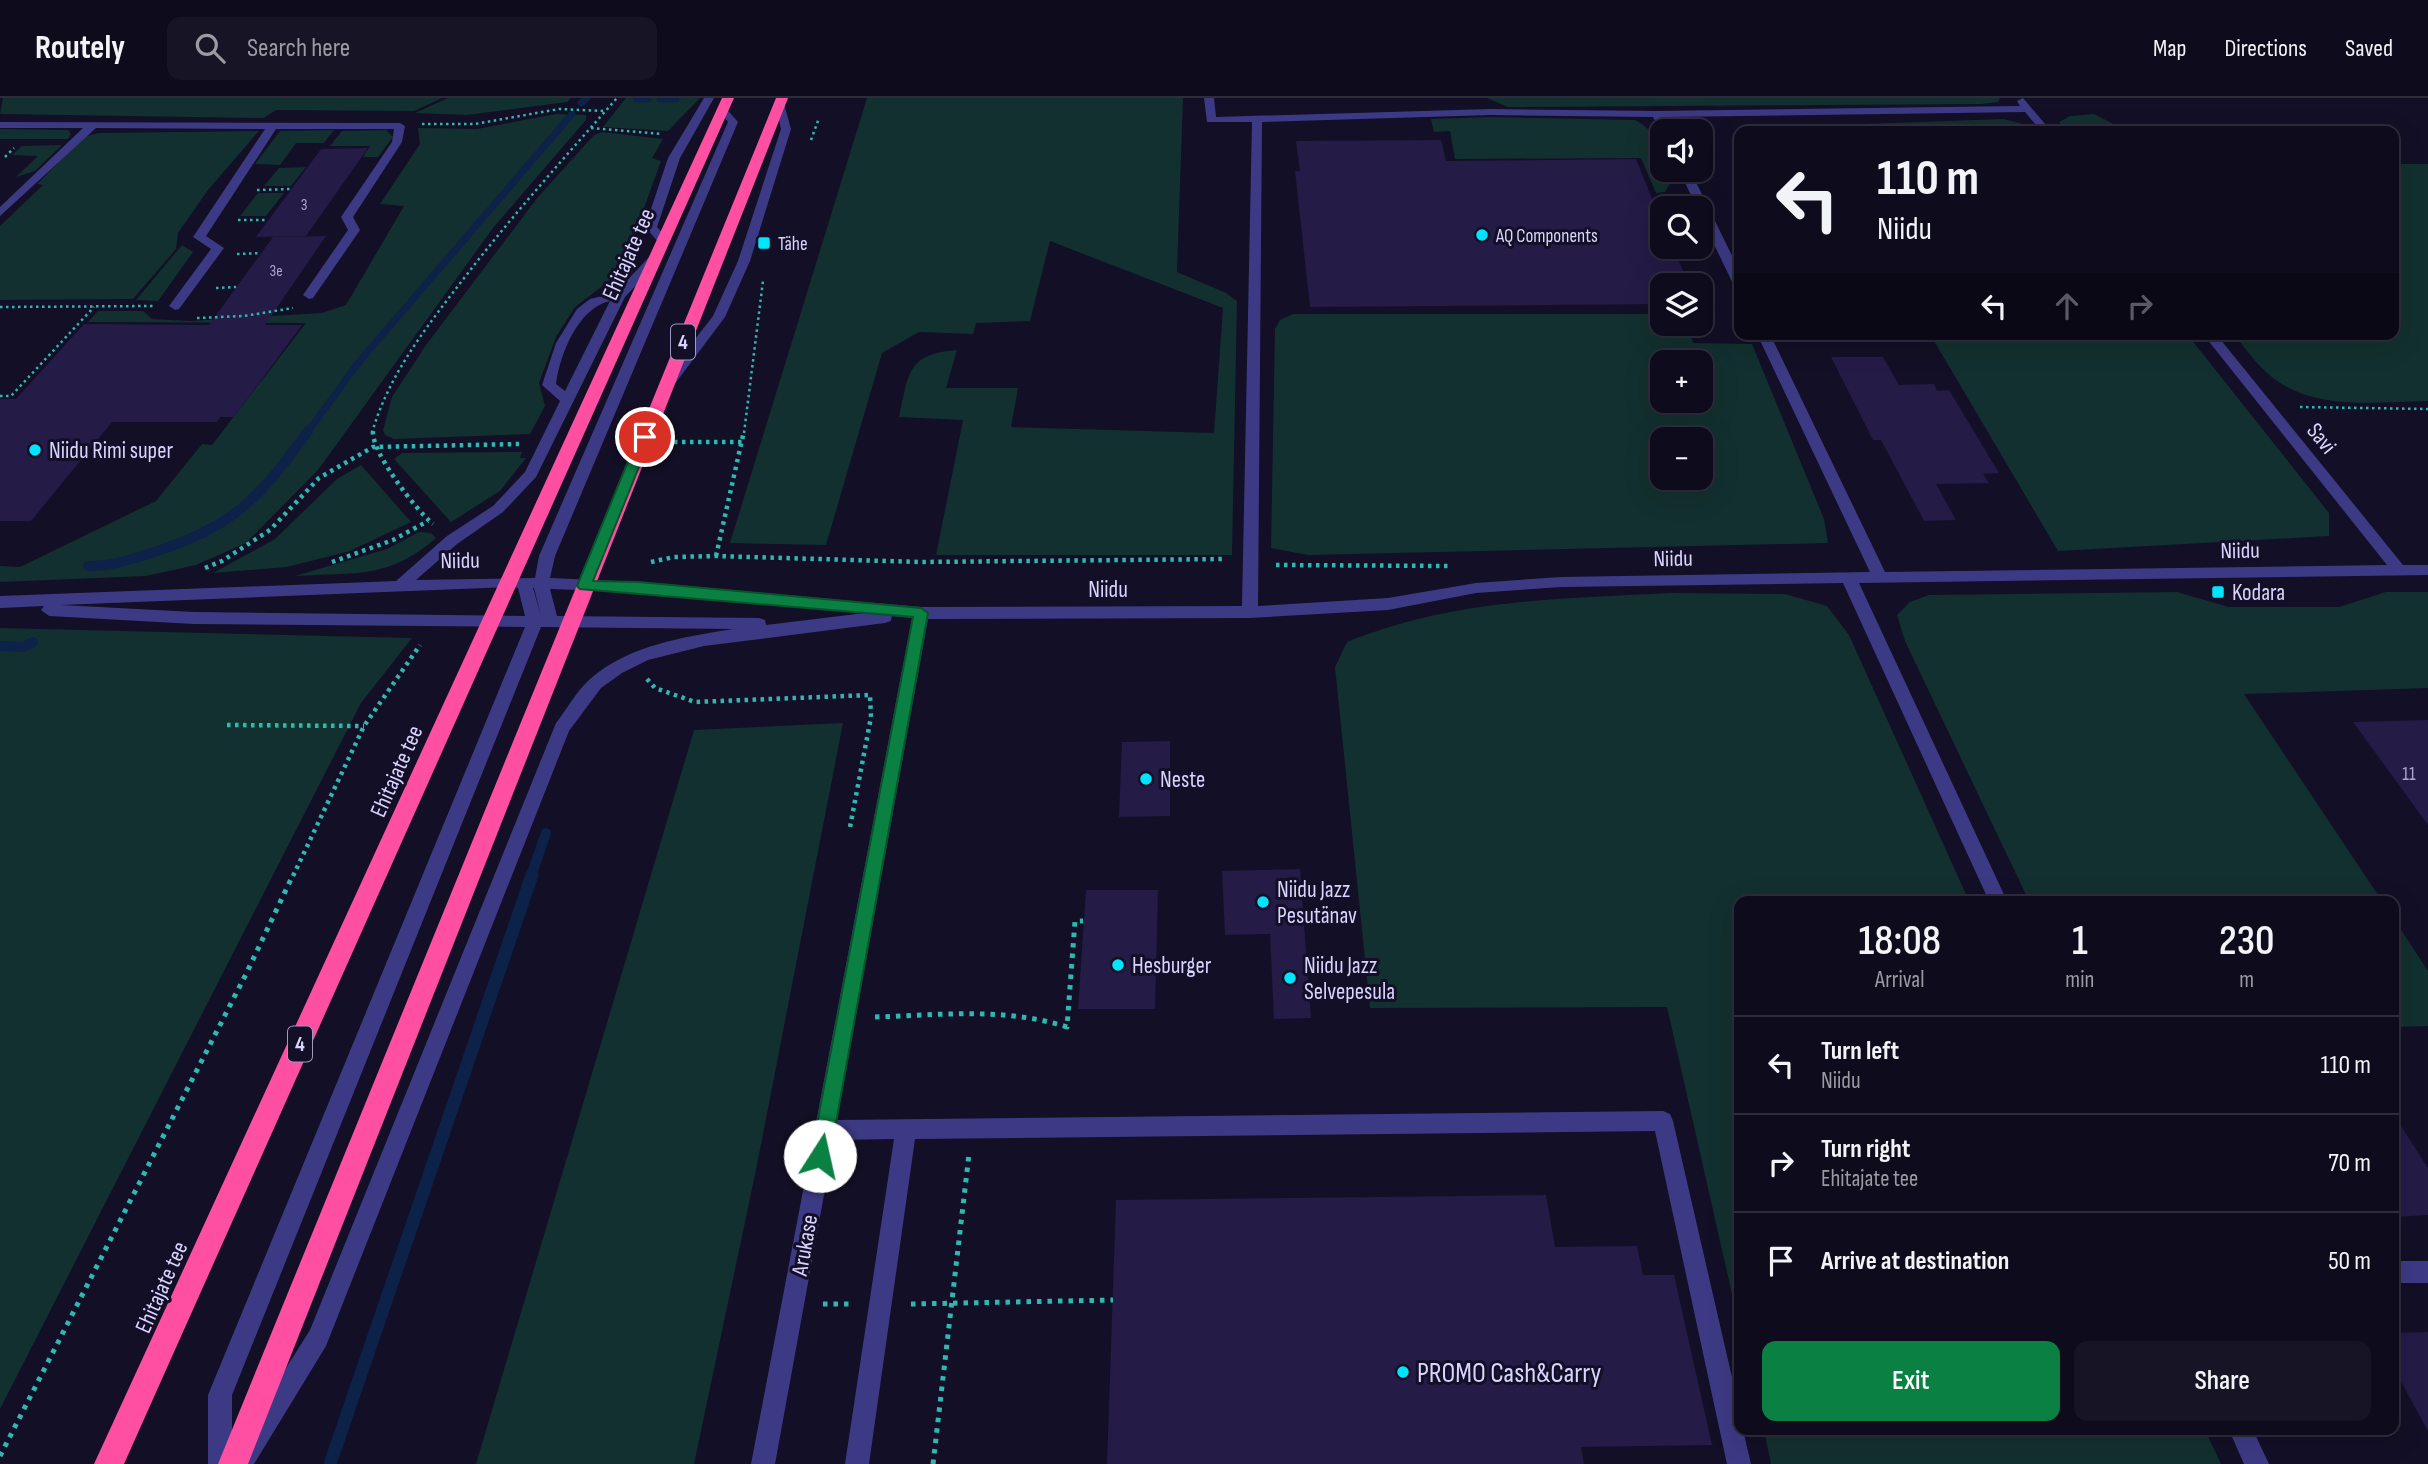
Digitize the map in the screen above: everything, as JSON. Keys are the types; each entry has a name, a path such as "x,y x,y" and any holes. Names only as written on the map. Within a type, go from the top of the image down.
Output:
{"highway":[{"name":"4","path":"233,1464 552,623 584,586 780,101"},
{"name":"Ehitajate tee","path":"109,1464 491,624 525,583 655,258 725,103"}],"street":[{"path":"663,240 651,227 674,158 709,98"},
{"path":"1209,98 1211,120 1491,112 1657,114 2028,109"},
{"path":"1415,98 1418,114"},
{"path":"1470,98 1491,112"},
{"path":"2020,98 2042,126"},
{"path":"664,388 719,317 744,261 786,129 780,101"},
{"path":"220,1464 220,1395 552,623 525,583 547,556 733,122 725,103"},
{"path":"1657,114 1659,119"},
{"path":"1250,612 1257,119"},
{"path":"0,125 400,126 397,142 346,217 354,230 309,295"},
{"path":"175,306 218,248 199,237 273,125"},
{"path":"0,213 92,126"},
{"path":"1690,182 1734,274"},
{"path":"402,584 452,540 498,509 531,474 619,296 655,258"},
{"path":"567,400 549,385 558,354 586,307 601,299 619,296"},
{"path":"1766,340 1880,578"},
{"name":"Savi","path":"2214,340 2399,570"},
{"name":"Niidu","path":"0,605 402,584 525,583 639,587 921,613 1250,612 1388,604 1476,588 1561,582 2428,570"},
{"path":"1849,579 1996,896"},
{"name":"Niidu","path":"0,605 194,618 437,619 491,624 827,624 921,613"},
{"name":"Arukase","path":"763,1464 921,613"},
{"path":"240,1464 318,1338 562,728 595,683 630,662 675,645 827,624"},
{"path":"825,1130 1663,1121 1738,1464"},
{"path":"857,1464 906,1129"},
{"path":"2399,1272 2428,1272"},
{"path":"2243,1435 2257,1464"}],"path":[{"path":"452,540 428,521 373,447 371,432 377,407 388,384 444,306 617,98"},
{"path":"400,126 475,124 559,109 605,111"},
{"path":"810,143 818,117"},
{"path":"590,128 673,135"},
{"path":"716,556 743,442 765,270"},
{"path":"175,306 177,314 196,318 244,316 298,307 309,295"},
{"path":"0,307 136,306"},
{"path":"0,396 11,396 94,307"},
{"path":"2267,407 2428,409"},
{"path":"674,442 743,442"},
{"path":"196,571 222,561 270,530 319,478 373,447 524,444"},
{"path":"0,1456 247,972 364,726 437,619"},
{"path":"227,725 364,726"},
{"path":"933,1464 970,1150"},
{"path":"819,1304 1113,1300"}],"green space":[{"path":"3,98 442,98 414,111 276,110 264,118 0,114"},
{"path":"448,98 571,98 567,102 467,115 415,113"},
{"path":"626,98 700,98 668,131 603,127"},
{"path":"867,98 1183,98 1177,272 1226,293 1237,301 1232,555 936,555 963,420 899,417 908,378 919,362 928,356 957,350 946,388 1018,388 1011,427 1214,433 1223,308 1050,241 1030,321 976,323 973,334 919,332 882,353 826,545 730,543"},
{"path":"1487,98 2000,98 1998,102 1981,104 1508,107"},
{"path":"556,114 586,115 586,120 493,228 318,470 246,543 196,565 146,576 0,582 0,566 20,567 156,501 202,444 212,445 306,323 88,322 98,311 143,311 152,319 190,321 322,313 346,305 404,206 380,204 420,144 418,128 477,129"},
{"path":"2094,114 2117,126 2062,126 2059,122 2070,116"},
{"path":"1493,117 1635,120 1650,131 1650,179 1641,158 1455,159 1450,131 1434,132 1431,119"},
{"path":"2003,119 2023,126 1807,126"},
{"path":"0,129 68,130 71,134 68,139 0,139"},
{"path":"334,130 324,143 296,143 280,165 255,164 280,131"},
{"path":"386,130 393,137 378,157 363,157 370,146 330,146 342,131"},
{"path":"259,131 208,190 178,233 176,249 133,299 0,300 0,226 43,185 37,184 84,137 98,133"},
{"path":"602,132 663,139 652,158 661,161 639,222 613,278 575,307 556,337 539,383 545,406 530,434 394,439 385,435 383,430 392,397 426,345 538,197 594,135"},
{"path":"62,145 35,171 16,177 38,156 12,155 22,146"},
{"path":"2399,164 2428,164 2428,401 2364,403 2322,399 2283,385 2253,359 2239,340 2399,340"},
{"path":"306,167 291,186 264,186 279,168"},
{"path":"1651,182 1671,182 1665,192 1656,193"},
{"path":"258,193 284,193 266,216 240,216"},
{"path":"182,245 193,252 158,301 136,300"},
{"path":"1293,314 1650,314 1650,336 1691,336 1693,343 1752,344 1824,519 1828,543 1308,555 1271,548 1275,329 1280,320"},
{"path":"1934,340 2192,340 2329,513 2329,536 2058,551"},
{"path":"522,452 520,458 526,458 500,491 451,522 394,459 402,453"},
{"path":"361,465 411,522 350,551 287,567 213,573 275,539 337,479"},
{"path":"419,532 431,533 436,538 419,552 386,567 353,573 295,576 387,549"},
{"path":"2177,592 2229,607 2339,607 2386,592 2428,592 2428,688 2244,694 2379,896 2027,896 1905,641 1897,615 1910,602 1929,595"},
{"path":"1671,593 1785,594 1827,606 1849,635 1967,896 1734,896 1734,1303 1667,1007 1370,1008 1335,667 1347,642 1427,617 1467,609 1587,597"},
{"path":"0,628 412,638 361,703 0,1409"},
{"path":"843,723 757,1165 694,1464 476,1464 694,730"},
{"path":"2399,927 2428,971 2428,1026 2399,1027"},
{"path":"1765,1435 2207,1435 2221,1464 1771,1464"}],"building":[{"name":"AQ Components","path":"1441,140 1446,161 1636,159 1651,196 1650,259 1678,259 1684,273 1650,273 1650,304 1310,307 1295,171 1300,171 1296,141"},
{"path":"368,148 306,236 256,237 321,149"},
{"path":"326,236 265,325 302,325 234,417 220,417 217,422 112,422 31,521 0,521 0,399 16,399 84,324 209,325 273,237"},
{"path":"1831,357 1883,357 1899,385 1934,384 1937,391 1949,390 1999,473 1983,474 1989,483 1936,484 1956,520 1924,521 1881,440 1873,440"},
{"path":"2428,720 2428,825 2353,722"},
{"name":"Neste","path":"1170,741 1170,816 1119,817 1122,742"},
{"name":"Niidu Jazz Pesutänav","path":"1300,869 1311,1018 1274,1019 1270,934 1225,935 1222,871"},
{"name":"Hesburger","path":"1086,890 1158,890 1155,1009 1078,1009"},
{"path":"2399,1123 2428,1168 2428,1215 2399,1217"},
{"name":"PROMO Cash&Carry","path":"1546,1195 1555,1247 1637,1246 1643,1275 1674,1275 1712,1445 1581,1447 1584,1464 1107,1464 1116,1200"},
{"path":"2428,1332 2428,1431 2399,1378 2399,1333"}],"waterway":[{"path":"581,103 587,98"},
{"path":"637,99 648,99"},
{"path":"660,99 676,99"},
{"path":"307,433 358,363 572,114"},
{"path":"88,566 112,564 151,553 203,533 223,521 258,493 308,431"},
{"path":"0,646 23,647 33,642"},
{"path":"531,876 546,833"},
{"path":"330,1464 532,875"}],"place":[{"name":"AQ Components","path":"1482,235"},
{"name":"Tähe","path":"764,243"},
{"name":"Niidu Rimi super","path":"35,450"},
{"name":"Kodara","path":"2218,592"},
{"name":"Neste","path":"1146,779"},
{"name":"Niidu Jazz Pesutänav","path":"1263,902"},
{"name":"Hesburger","path":"1118,965"},
{"name":"Niidu Jazz Selvepesula","path":"1290,978"},
{"name":"PROMO Cash&Carry","path":"1403,1372"}],"route":[{"path":"645,437 584,586 639,587 921,613 820,1156"}]}
